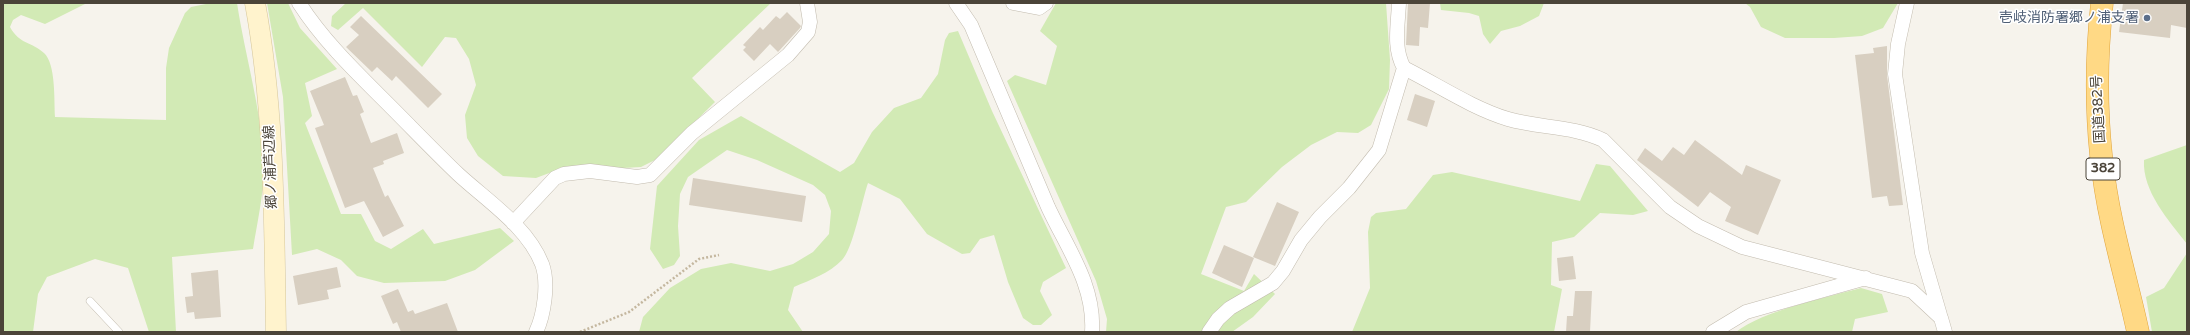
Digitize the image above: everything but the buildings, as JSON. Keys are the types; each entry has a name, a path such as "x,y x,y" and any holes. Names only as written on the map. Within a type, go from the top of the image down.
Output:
{"highway":[{"name":"国道382号","path":"2102,3 2096,73 2098,134 2111,222 2138,332"}],"main road":[{"name":"郷ノ浦芦辺線","path":"255,3 264,49 271,158 276,332"}],"street":[{"path":"299,3 316,30 357,74 457,173 513,223 530,244 542,264 544,302 542,318 536,332"},
{"path":"513,223 555,178 564,174 590,171 637,177 650,175 692,134 788,55 808,32 810,22 807,3"},
{"path":"958,3 971,25 1049,208 1081,271 1088,292 1092,332"},
{"path":"1013,3 1039,8 1046,3"},
{"path":"1399,3 1396,46 1398,58 1404,68 1469,102 1508,119 1589,134 1603,140 1670,207 1719,238 1742,247 1781,258 1868,278 1912,291 1941,318"},
{"path":"1907,3 1898,44 1895,74 1922,253 1945,332"},
{"path":"1209,332 1218,319 1230,308 1273,283 1283,271 1301,240 1320,217 1349,188 1379,150 1404,68"},
{"path":"1713,332 1746,312 1868,278"}],"lane":[{"path":"90,301 119,332"}],"path":[{"path":"580,332 629,312 699,259 719,255"}],"green space":[{"path":"3,3 87,3 45,24 21,15 13,20 10,27 18,37 35,46 48,58 51,65 54,83 55,117 166,120 166,68 169,48 185,13 191,7 211,3 237,3 257,106 263,148 263,187 253,249 172,257 176,332 149,332 128,268 95,259 47,277 38,294 33,332 3,332"},
{"path":"267,3 288,3 300,28 337,69 305,83 312,116 305,123 341,214 361,214 375,241 391,249 423,229 434,244 500,228 514,241 475,270 445,281 384,283 357,276 341,260 317,249 292,255 283,97"},
{"path":"346,3 771,3 692,78 715,102 657,159 641,167 552,172 536,178 503,176 478,156 467,138 465,115 476,85 469,59 456,38 445,37 422,67 363,8 338,30 331,26 332,16"},
{"path":"1056,3 1386,3 1390,60 1389,89 1371,125 1358,133 1337,132 1311,145 1282,167 1246,202 1226,207 1201,274 1244,291 1254,274 1275,294 1253,317 1232,332 1106,332 1107,319 1096,281 1007,81 1015,75 1046,85 1057,46 1040,31"},
{"path":"1440,3 1544,3 1539,16 1520,26 1501,31 1490,44 1483,34 1479,16 1469,13 1441,10"},
{"path":"1745,3 1898,3 1883,28 1862,36 1834,38 1785,38 1761,27 1750,7"},
{"path":"958,31 992,111 1066,268 1043,282 1040,291 1052,315 1041,325 1033,325 1023,318 1008,282 994,235 980,239 970,253 962,254 927,234 900,199 868,183 850,246 842,260 832,269 794,287 788,310 803,332 639,332 643,317 670,288 701,269 731,263 770,271 793,264 813,252 829,234 831,211 825,195 813,185 757,160 727,150 688,177 680,194 678,226 680,256 674,265 663,269 650,249 657,186 699,140 741,116 840,172 854,163 872,132 894,108 921,98 938,74 945,40 949,33"},
{"path":"2187,145 2187,244 2158,205 2152,194 2147,183 2144,160"},
{"path":"1596,164 1610,166 1648,211 1633,215 1600,213 1574,237 1552,242 1551,285 1562,289 1554,332 1352,332 1370,288 1368,232 1371,217 1376,213 1406,209 1433,175 1452,172 1580,201"},
{"path":"2187,253 2187,332 2152,332 2146,297 2164,288"},
{"path":"1861,288 1882,294 1888,312 1855,319 1852,332 1736,332 1747,324 1778,311"}],"place":[{"name":"壱岐消防署郷ノ浦支署","path":"2147,18"}]}
